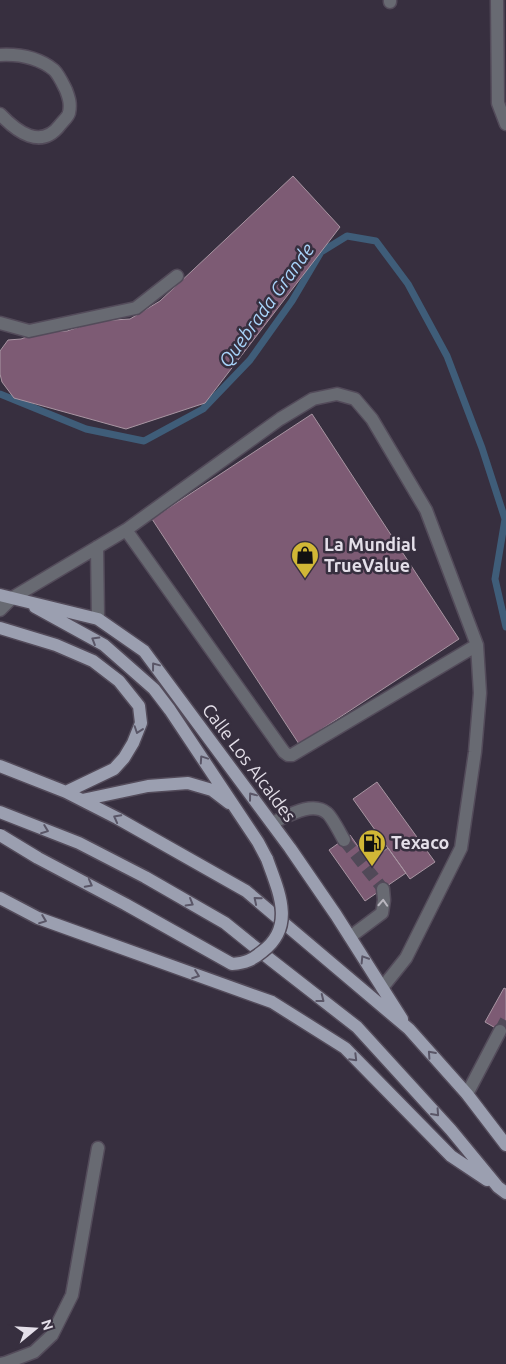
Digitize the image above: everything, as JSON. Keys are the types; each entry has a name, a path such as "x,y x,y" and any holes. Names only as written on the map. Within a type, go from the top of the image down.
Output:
{"main road":[{"name":"Calle Los Alcaldes","path":"12,597 98,619 144,651 290,848 350,937 408,1029"},
{"path":"0,835 38,858 232,964 244,963 254,958 267,948 278,935 283,910 267,859 235,807 154,689 104,645 12,597"},
{"path":"0,628 56,645 93,661 119,681 139,706 141,723 133,743 124,758 114,769 66,792"},
{"path":"0,766 82,800 246,891 408,1029 467,1094 506,1146"},
{"path":"82,800 148,786 188,783 212,790 235,807"},
{"path":"0,812 79,843 145,877 225,923 357,1027 451,1130 502,1190"},
{"path":"0,898 38,918 272,1002 345,1048 451,1156 502,1190"}],"street":[{"path":"497,0 498,103 506,124"},
{"path":"0,55 14,54 37,60 56,71 70,101 69,114 56,131 40,139 24,135 0,114"},
{"path":"0,323 29,331 136,308 177,276"},
{"path":"0,610 12,597 126,530 280,419 313,399 337,394 355,399 372,419 426,510 476,645 480,693 475,752 462,848 406,958 382,988"},
{"path":"126,530 288,755 292,755 476,645"},
{"path":"97,547 98,619"},
{"path":"272,823 307,808 316,808 327,813 344,840"},
{"path":"350,937 382,912 384,900 382,889"},
{"path":"467,1094 500,1030"},
{"path":"0,1364 34,1352 52,1335 72,1295 98,1148"}],"building":[{"path":"293,176 340,227 205,403 126,429 14,398 2,382 0,374 0,351 8,340 21,339 43,331 67,331 97,321 130,319 160,301"},
{"name":"La Mundial TrueValue","path":"312,414 459,639 299,744 152,519"},
{"path":"377,782 435,862 410,879 353,799"},
{"name":"Texaco","path":"350,835 369,862 388,848 406,873 365,901 329,850"},
{"path":"504,988 506,989 506,1034 485,1022"}],"waterway":[{"name":"Quebrada Grande","path":"0,394 86,429 144,441 203,409 250,360 292,301 321,252 347,236 376,241 408,284 447,356 482,448 505,519 495,579 506,627"}],"tunnel":[{"path":"344,840 383,889"},
{"path":"500,1031 506,1020"}],"place":[{"name":"La Mundial TrueValue","path":"305,579"},
{"name":"Texaco","path":"372,867"}]}
